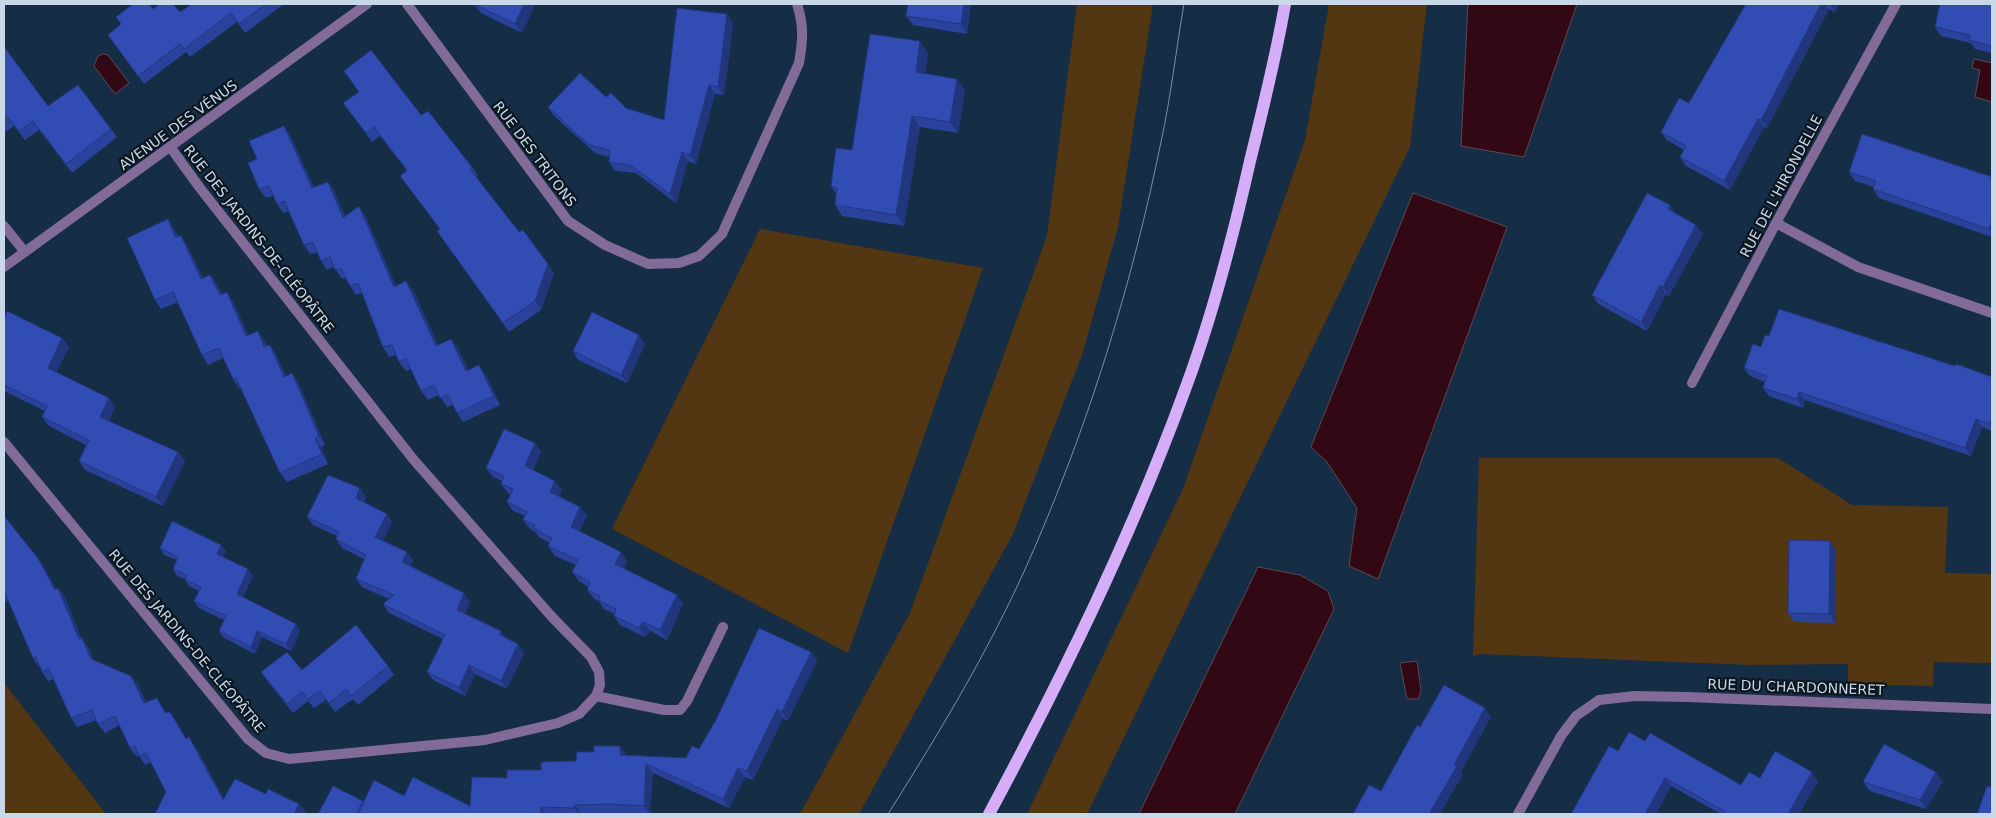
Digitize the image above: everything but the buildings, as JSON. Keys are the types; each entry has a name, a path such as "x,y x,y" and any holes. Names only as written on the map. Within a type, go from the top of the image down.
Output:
{"main road":[{"path":"989,814 1088,620 1143,498 1187,386 1218,289 1244,188 1285,4"}],"street":[{"name":"AVENUE DES VÉNUS","path":"4,267 367,4"},
{"name":"RUE DES TRITONS","path":"407,4 568,221 605,245 648,264 679,263 699,256 722,234 799,63 803,36 801,17 797,4"},
{"name":"RUE DE L'HIRONDELLE","path":"1692,383 1776,223 1896,4"},
{"name":"RUE DES JARDINS-DE-CLÉOPÂTRE","path":"4,442 248,739 266,753 289,759 485,740 558,723 579,714 596,696 600,685 599,672 591,657 552,617 413,458 170,148"},
{"path":"1776,223 1858,267 1992,313"},
{"path":"4,226 24,251"},
{"path":"596,696 664,710 680,710 687,701 723,627"},
{"name":"RUE DU CHARDONNERET","path":"1518,814 1561,736 1576,716 1599,700 1636,696 1686,697 1992,709"}],"shaded area":[{"path":"1077,4 1153,4 1118,227 1083,352 1013,534 859,814 800,814 910,613 1047,236"},
{"path":"1329,4 1427,4 1410,147 1087,814 1027,814 1183,489 1305,140"},
{"path":"1468,4 1577,4 1524,157 1461,146"},
{"path":"108,55 129,83 115,94 94,66 98,56"},
{"path":"1974,59 1992,63 1992,102 1975,97 1980,70 1972,68"},
{"path":"1413,193 1507,227 1378,579 1349,566 1357,508 1327,462 1311,447"},
{"path":"760,229 983,268 848,653 612,529"},
{"path":"1479,458 1778,458 1852,505 1948,507 1945,573 1992,574 1992,663 1934,662 1933,686 1848,684 1848,664 1749,665 1480,654 1473,656"},
{"path":"1258,567 1300,575 1328,591 1334,609 1235,814 1139,814"},
{"path":"1417,661 1421,691 1418,699 1407,699 1400,663"},
{"path":"4,683 106,814 4,814"}],"tram line":[{"path":"888,814 949,715 1005,612 1037,542 1076,445 1109,345 1138,244 1165,125 1184,4"}]}
